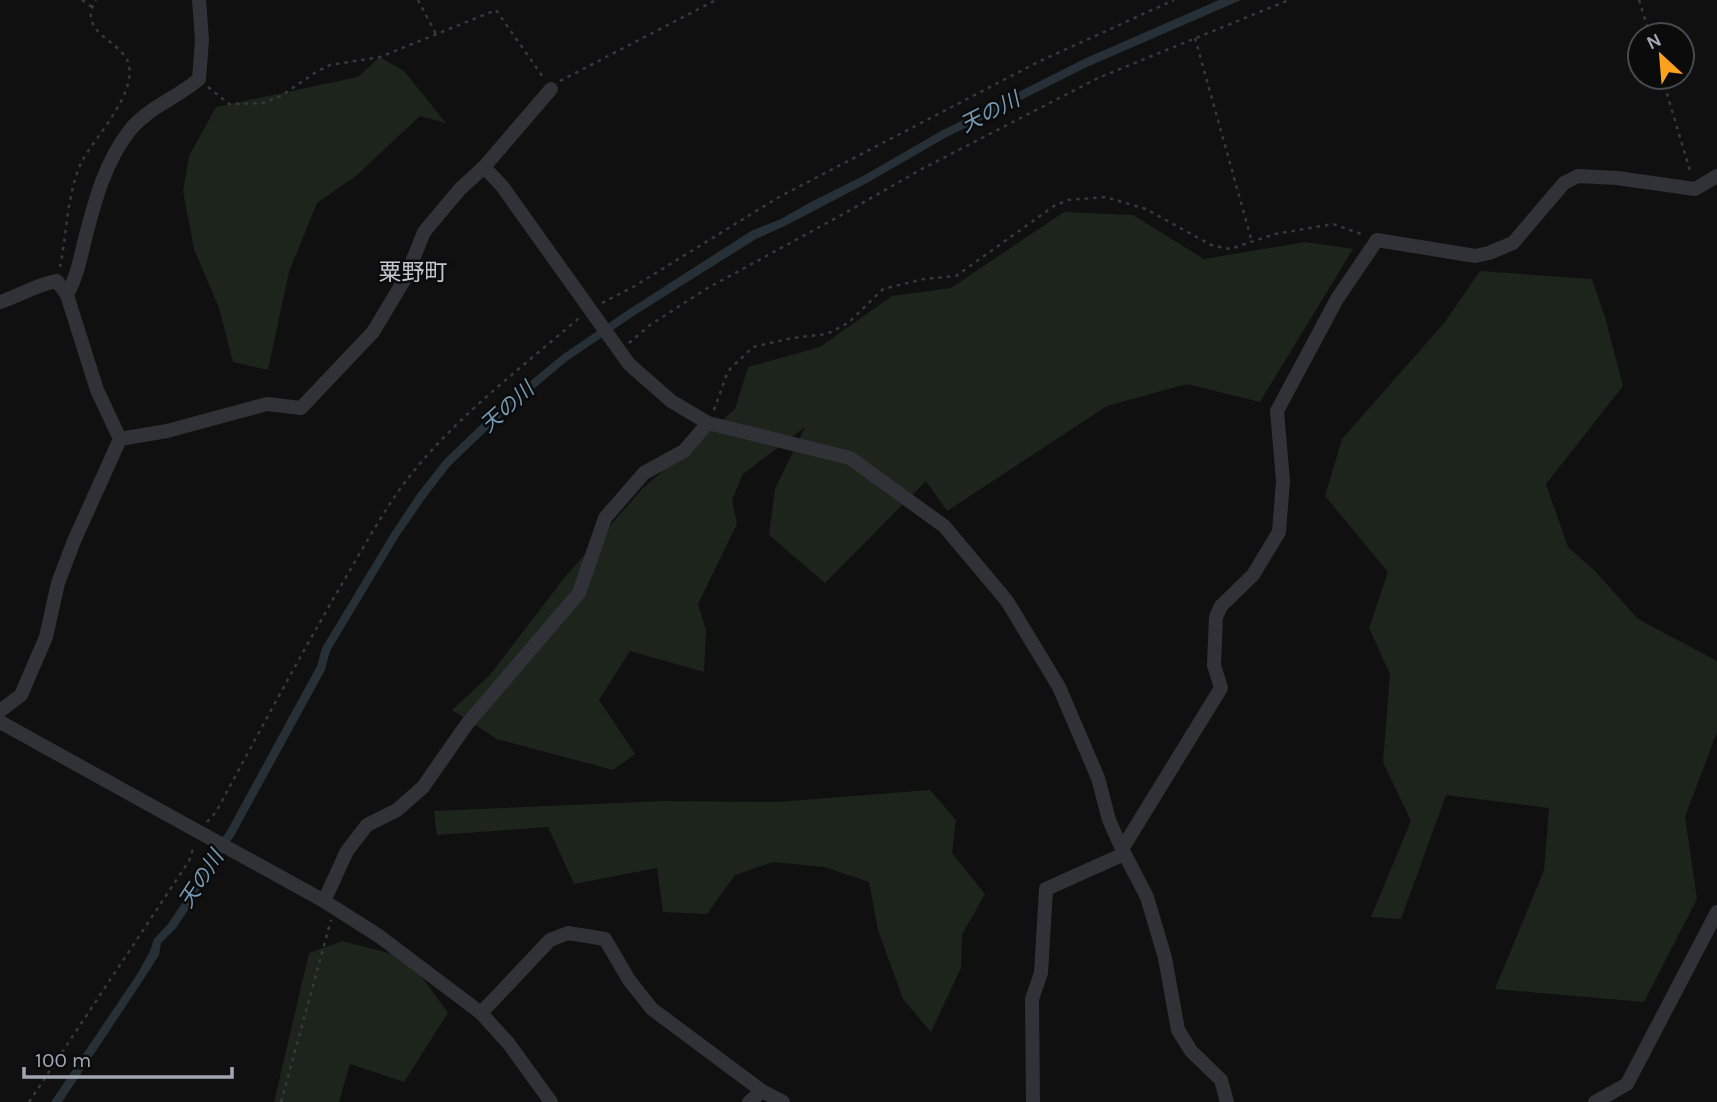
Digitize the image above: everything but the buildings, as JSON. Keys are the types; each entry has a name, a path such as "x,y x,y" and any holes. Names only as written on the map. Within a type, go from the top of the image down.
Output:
{"street":[{"path":"67,295 75,281 101,183 117,150 131,130 150,112 200,79 202,40 199,0"},
{"path":"120,439 167,432 267,404 301,408 373,332 406,277 424,232 551,89"},
{"path":"484,167 502,186 629,364 671,401 708,423 850,458 944,526 1006,601 1059,687 1098,778 1109,820 1147,897 1165,958 1178,1030 1191,1051 1221,1080 1227,1102"},
{"path":"1032,1102 1032,999 1041,973 1046,889 1123,851 1221,688 1214,665 1216,617 1221,606 1253,575 1279,532 1283,481 1277,411 1337,299 1377,240 1475,256 1513,243 1564,183 1578,176 1617,178 1695,189 1717,176"},
{"path":"0,302 17,297 44,283 57,281 67,295 97,390 120,439 74,541 58,583 46,637 21,695 0,711"},
{"path":"329,904 347,851 367,825 397,810 423,787 467,724 579,593 605,518 644,473 684,451 708,423"},
{"path":"0,722 329,904 379,936 481,1013 509,1044 551,1102"},
{"path":"1595,1102 1628,1084 1717,912"},
{"path":"481,1013 550,940 568,933 605,939 629,981 652,1009 762,1091 783,1102"},
{"path":"750,1102 762,1091"}],"path":[{"path":"82,0 92,6"},
{"path":"57,281 76,179 82,162 123,97 128,80 129,65 123,54 95,27 90,16 96,0"},
{"path":"418,0 438,36"},
{"path":"200,79 216,96 229,104 263,103 281,96 330,65 369,60 438,36 496,10 551,89 563,78 716,0"},
{"path":"29,1102 189,862 201,834 216,812 366,542 409,478 495,390 594,312 779,197 1038,62 1174,0"},
{"path":"618,348 705,289 920,170 1098,78 1289,0"},
{"path":"1639,0 1646,21"},
{"path":"1195,38 1252,242"},
{"path":"1666,91 1695,189"},
{"path":"708,423 728,370 753,347 792,338 827,334 848,323 883,289 923,279 956,276 1054,206 1068,200 1105,197 1146,209 1211,245 1230,249 1275,234 1333,224 1377,240"},
{"path":"281,1102 329,904"}],"shaded area":[{"path":"380,57 404,71 446,123 420,116 357,175 317,203 289,272 268,370 233,362 219,308 194,249 183,191 189,156 216,107 358,77"},
{"path":"1064,212 1133,215 1204,259 1305,242 1353,249 1260,402 1187,384 1107,406 947,511 926,481 825,583 769,535 775,489 805,427 743,474 732,500 737,524 698,604 706,630 704,672 630,651 599,700 635,754 613,770 497,739 452,710 489,676 565,577 643,488 735,409 748,367 820,347 892,296 951,288"},
{"path":"1480,271 1592,279 1623,386 1546,484 1568,547 1594,570 1638,619 1717,661 1717,732 1685,817 1697,899 1644,1002 1495,989 1544,870 1549,808 1446,795 1401,919 1371,917 1411,821 1383,762 1390,674 1369,628 1388,572 1325,496 1342,439 1445,322"},
{"path":"930,790 956,820 952,853 985,894 962,935 961,968 931,1032 903,999 878,930 869,882 824,867 773,862 735,875 707,914 663,912 657,868 574,884 548,827 437,835 434,811 664,801 777,802"},
{"path":"342,941 408,958 448,1013 404,1082 350,1064 339,1102 274,1102 309,953"}],"water":[{"name":"天の川","path":"1219,0 1241,0 1087,67 945,138 867,183 756,239 567,361 505,413 450,466 399,536 330,651 325,670 234,836 176,928 161,943 159,955 62,1102 51,1102 138,973 154,939 168,924 195,884 209,855 227,831 317,666 322,648 392,532 444,460 499,407 562,355 751,231 781,219 941,131 1084,59"}],"district":[{"name":"粟野町","path":"413,272"}]}
